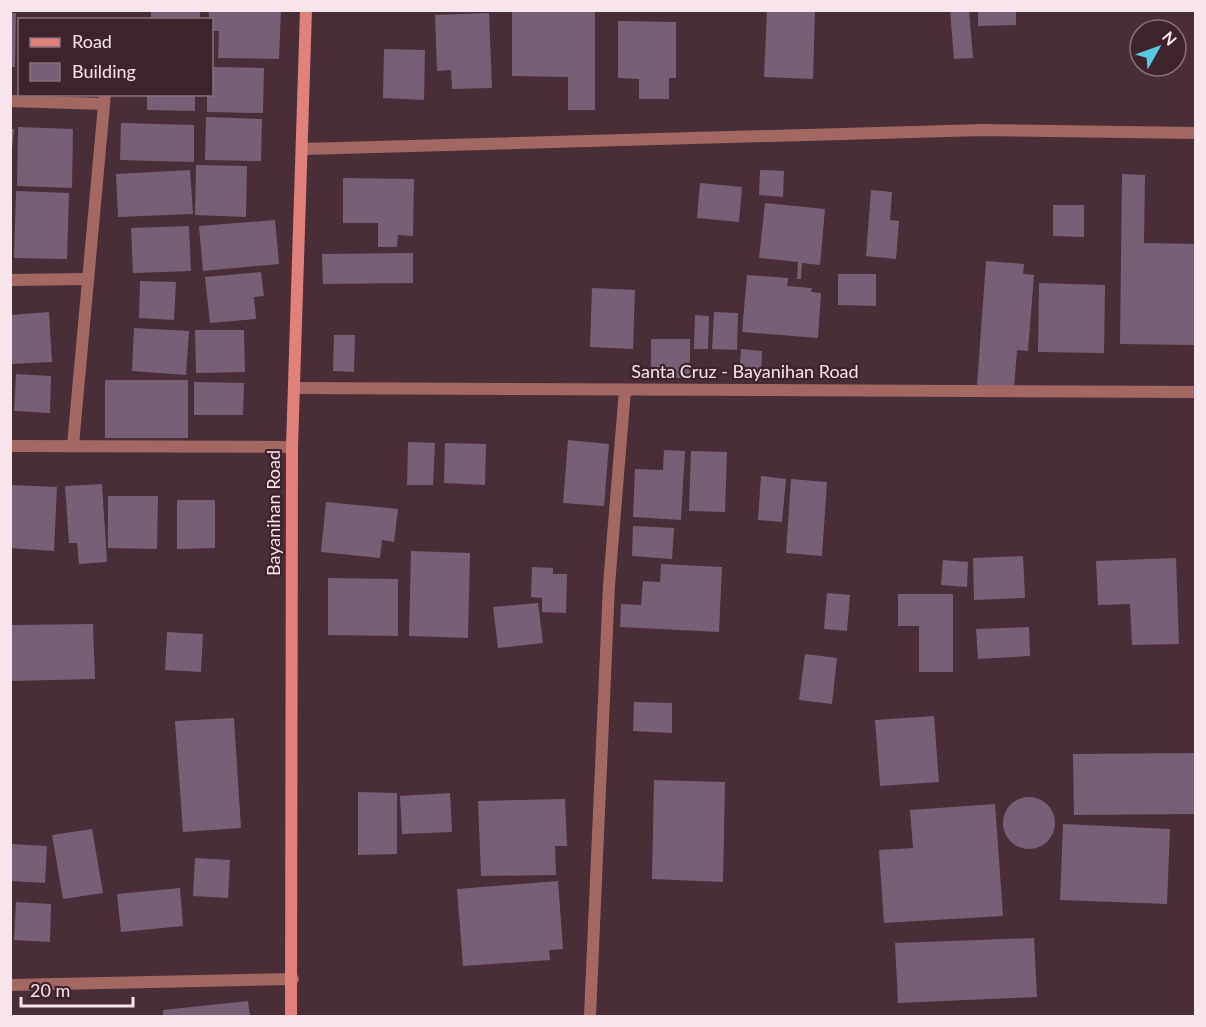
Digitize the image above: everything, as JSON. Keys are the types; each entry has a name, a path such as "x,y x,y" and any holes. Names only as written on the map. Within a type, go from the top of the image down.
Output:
{"street":[{"name":"Bayanihan Road","path":"291,1017 293,979 292,447 306,10"},
{"path":"10,101 104,99 73,445"},
{"path":"303,149 983,130 1196,134"},
{"path":"10,280 88,279"},
{"name":"Santa Cruz - Bayanihan Road","path":"295,388 1196,392"},
{"path":"590,1017 609,585 625,390"},
{"path":"10,446 292,447"},
{"path":"10,985 293,979"}],"building":[{"path":"208,10 281,10 279,59 218,58 219,31 213,31 213,18 210,18"},
{"path":"512,10 595,10 595,110 568,110 568,77 512,76"},
{"path":"767,10 815,11 813,79 764,77"},
{"path":"950,10 969,10 973,58 954,59"},
{"path":"978,10 1016,10 1016,25 978,26"},
{"path":"151,11 200,12 200,18 151,18"},
{"path":"10,13 16,13 15,67 10,67"},
{"path":"489,13 492,88 452,89 451,70 437,71 435,15"},
{"path":"618,21 676,22 676,78 669,78 669,99 639,99 639,79 618,78"},
{"path":"384,49 425,50 424,100 383,98"},
{"path":"213,67 264,68 263,113 207,112 207,96 213,96"},
{"path":"147,96 195,96 195,111 147,110"},
{"path":"206,117 262,119 261,161 205,160"},
{"path":"121,123 194,125 194,162 120,160"},
{"path":"18,127 73,129 72,188 17,186"},
{"path":"10,129 14,129 12,151 10,151"},
{"path":"196,165 247,166 246,217 195,215"},
{"path":"190,170 193,214 118,217 116,174"},
{"path":"760,170 784,171 783,197 759,195"},
{"path":"1122,174 1145,175 1144,243 1196,244 1196,345 1120,344"},
{"path":"343,178 414,179 413,236 398,235 397,247 378,247 378,223 343,223"},
{"path":"700,183 742,187 739,222 697,218"},
{"path":"871,190 892,192 890,220 899,221 896,259 866,256"},
{"path":"16,191 69,193 67,259 14,258"},
{"path":"765,203 825,209 820,265 802,263 801,279 797,279 798,262 759,258"},
{"path":"1053,205 1084,205 1084,237 1053,236"},
{"path":"275,220 279,264 203,271 199,226"},
{"path":"189,226 191,271 133,273 131,228"},
{"path":"413,253 413,283 323,284 322,254"},
{"path":"986,261 1024,264 1023,274 1034,275 1028,351 1017,350 1014,388 977,385"},
{"path":"261,272 264,296 254,297 256,319 210,323 205,277"},
{"path":"838,274 876,274 876,306 838,305"},
{"path":"747,275 788,278 787,286 812,288 811,292 821,293 818,338 742,332"},
{"path":"140,281 176,282 174,320 139,318"},
{"path":"1039,283 1105,285 1104,353 1038,352"},
{"path":"592,288 635,290 633,349 590,347"},
{"path":"49,312 52,362 11,364 10,315"},
{"path":"714,312 738,313 737,350 712,349"},
{"path":"695,315 709,316 708,349 694,349"},
{"path":"134,328 189,331 186,375 132,371"},
{"path":"195,330 244,330 245,372 196,373"},
{"path":"334,335 355,335 354,372 333,371"},
{"path":"651,339 690,339 690,378 651,378"},
{"path":"741,349 762,351 761,378 739,376"},
{"path":"16,374 51,376 50,413 14,411"},
{"path":"105,380 188,380 188,438 105,438"},
{"path":"194,382 244,383 243,415 194,415"},
{"path":"568,440 609,444 604,506 563,503"},
{"path":"408,442 435,443 433,485 407,485"},
{"path":"445,443 486,444 485,485 444,483"},
{"path":"664,450 685,451 681,520 633,517 635,469 663,470"},
{"path":"691,451 727,452 725,512 689,511"},
{"path":"761,476 786,479 782,522 758,520"},
{"path":"791,479 827,482 822,556 786,553"},
{"path":"102,484 107,562 79,564 77,543 69,543 65,486"},
{"path":"10,485 57,487 54,551 10,548"},
{"path":"108,496 158,496 157,549 108,548"},
{"path":"177,500 215,500 215,548 177,549"},
{"path":"326,502 398,509 394,542 382,540 380,558 321,552"},
{"path":"633,526 674,528 672,559 632,556"},
{"path":"411,551 470,553 468,638 409,636"},
{"path":"1023,556 1025,598 974,600 973,558"},
{"path":"1176,558 1179,644 1132,645 1130,604 1098,605 1096,561"},
{"path":"943,560 968,562 967,587 941,585"},
{"path":"661,564 722,567 719,632 620,627 621,604 641,605 643,581 660,582"},
{"path":"532,567 553,568 553,574 567,574 566,613 542,612 542,598 531,597"},
{"path":"328,578 398,579 398,636 328,635"},
{"path":"827,593 850,595 847,631 824,629"},
{"path":"898,594 953,594 953,672 919,672 919,626 898,626"},
{"path":"538,603 543,643 498,648 493,607"},
{"path":"93,624 95,679 12,681 11,625"},
{"path":"1029,627 1030,656 978,659 976,629"},
{"path":"167,632 203,634 201,672 165,670"},
{"path":"805,654 837,658 832,704 799,700"},
{"path":"634,702 672,703 672,733 633,731"},
{"path":"934,716 939,782 880,786 875,720"},
{"path":"234,718 241,828 183,832 175,721"},
{"path":"1196,753 1196,814 1074,815 1073,754"},
{"path":"654,780 725,782 723,882 652,879"},
{"path":"358,792 397,793 397,854 358,855"},
{"path":"450,793 452,832 402,834 400,796"},
{"path":"1029,797 1039,799 1047,805 1053,813 1055,823 1053,833 1047,841 1039,847 1029,849 1019,847 1011,841 1005,833 1003,823 1005,813 1011,805 1019,799"},
{"path":"565,799 567,846 555,846 556,875 481,876 478,801"},
{"path":"995,804 1003,916 884,923 879,850 913,848 910,810"},
{"path":"1063,824 1170,829 1167,904 1060,900"},
{"path":"92,829 103,893 63,899 52,835"},
{"path":"11,844 47,846 45,883 10,881"},
{"path":"195,858 230,860 228,898 193,896"},
{"path":"558,881 563,949 549,950 550,960 463,966 457,889"},
{"path":"180,888 183,926 121,932 117,894"},
{"path":"16,902 51,904 50,942 14,940"},
{"path":"1034,938 1037,997 898,1003 895,943"},
{"path":"248,1001 250,1016 163,1016 163,1010"}]}
